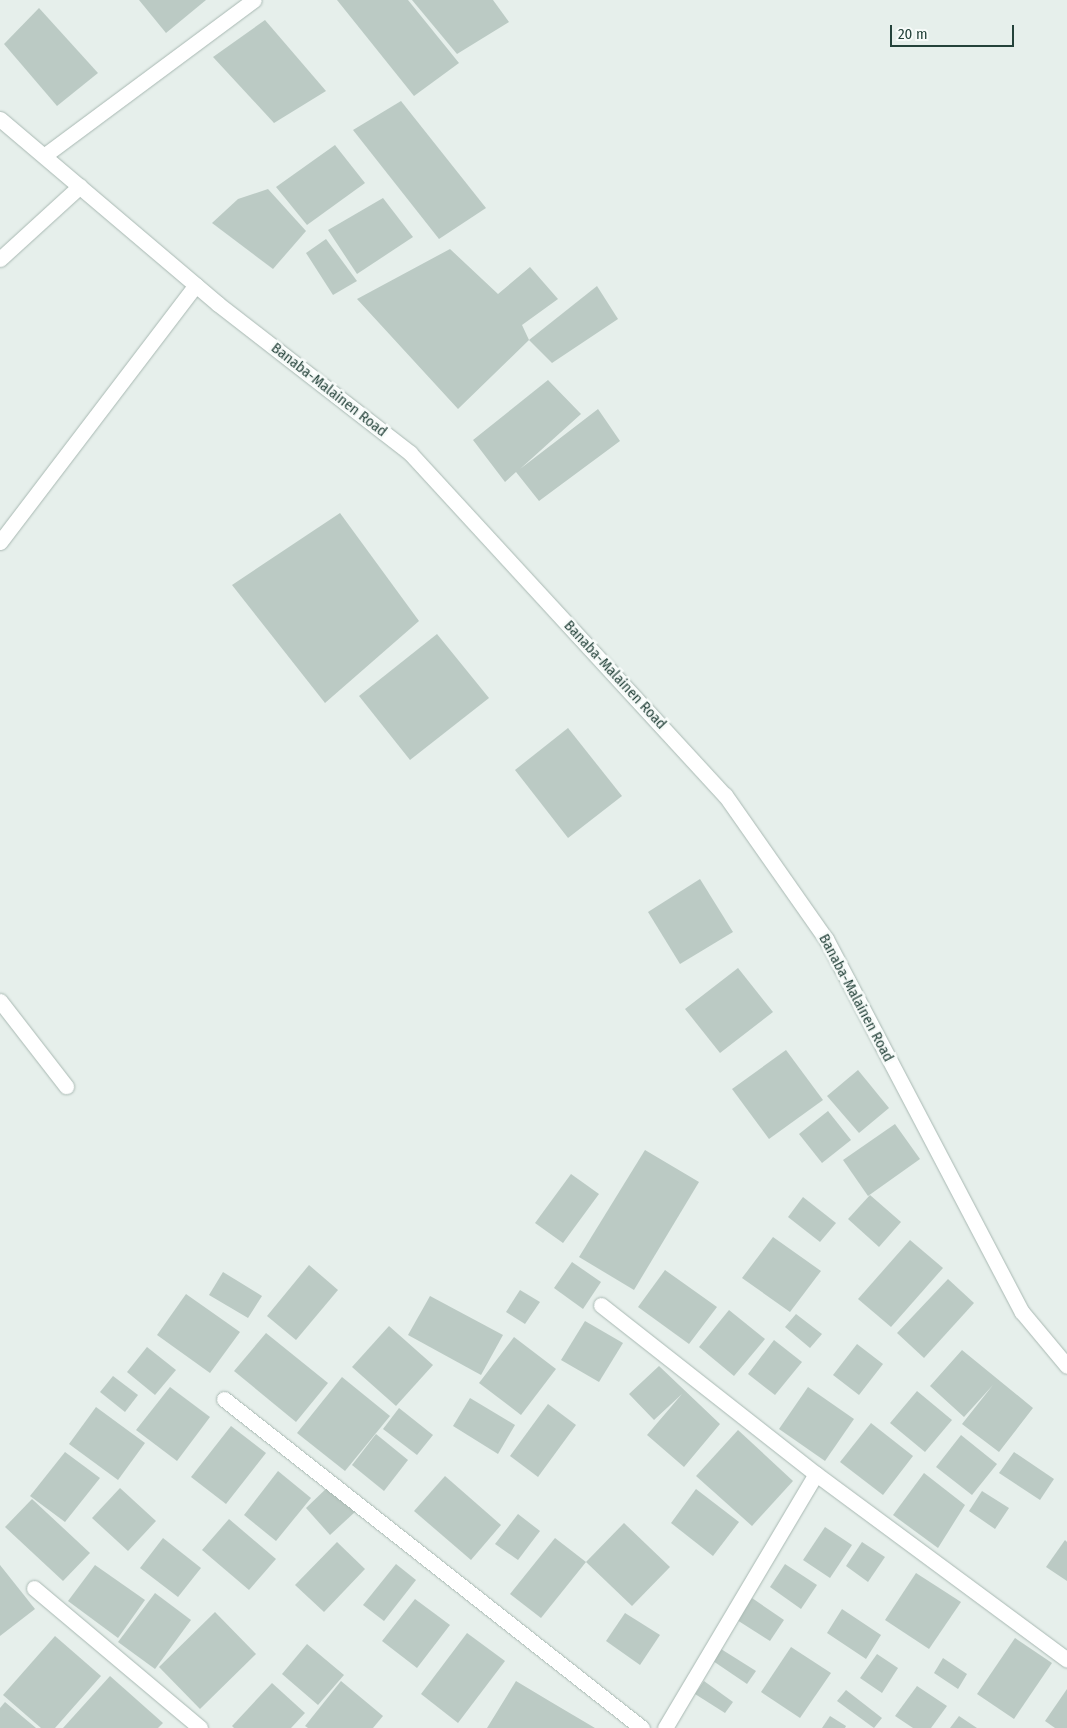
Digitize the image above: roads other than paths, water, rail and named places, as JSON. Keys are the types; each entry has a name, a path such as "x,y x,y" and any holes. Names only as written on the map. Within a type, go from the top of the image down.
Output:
{"street":[{"path":"45,156 254,0"},
{"name":"Banaba-Malainen Road","path":"0,119 196,285 410,453 725,794 826,938 1022,1312 1067,1366"},
{"path":"0,259 80,186"},
{"path":"0,542 196,285"},
{"path":"0,1001 66,1086"},
{"path":"601,1305 816,1474 1067,1660"},
{"path":"224,1398 642,1728"},
{"path":"665,1728 816,1474"},
{"path":"34,1588 200,1728"}]}
